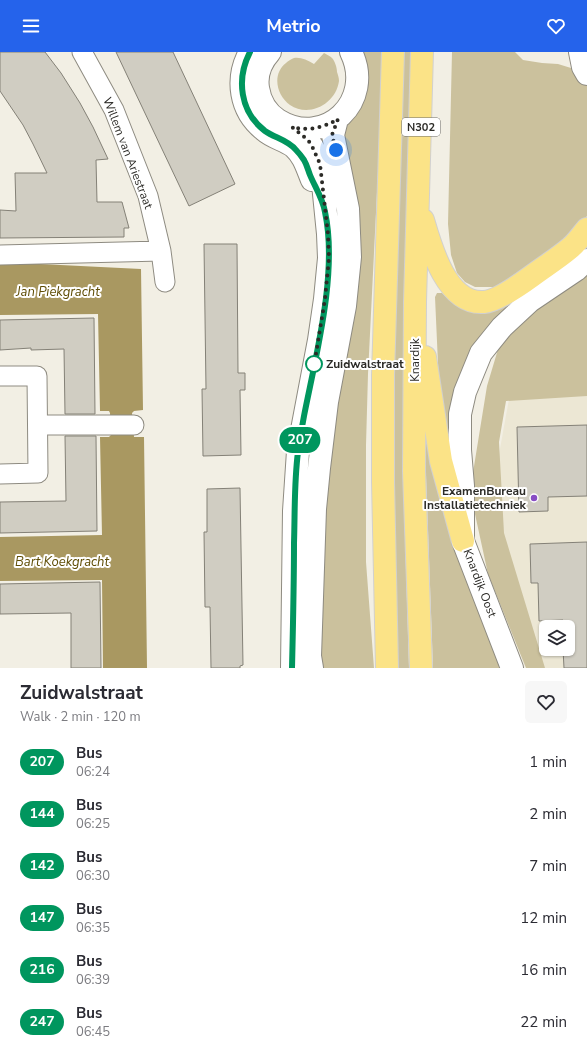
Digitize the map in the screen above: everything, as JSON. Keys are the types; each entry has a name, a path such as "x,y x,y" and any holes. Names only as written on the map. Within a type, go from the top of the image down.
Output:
{"main road":[{"name":"N302","path":"386,668 383,383 393,52"},
{"name":"Knardijk","path":"420,668 414,471 415,302 422,52"},
{"path":"419,202 428,237 438,264 447,280 456,292 469,299 484,302 498,297 522,283 570,248 587,229"},
{"name":"N302","path":"415,302 431,391 441,461 463,541"}],"street":[{"name":"Willem van Ariestraat","path":"82,52 114,110 148,196 161,251 165,282"},
{"path":"312,668 310,656 315,509 327,402 345,306 350,257 348,209 332,135 338,119 350,105 357,87 357,68 351,52"},
{"path":"580,52 583,67 587,74"},
{"path":"254,56 242,73 242,94 250,115 265,131 274,136 288,134 301,129 311,129 329,124 338,119"},
{"path":"288,134 295,148 304,160 325,210 329,258 319,340 298,451 294,511 292,668"},
{"path":"0,255 161,251"},
{"name":"Knardijk Oost","path":"512,668 463,541 463,486 460,450 460,414 465,392 481,353 502,327 530,301 576,270 587,260"},
{"path":"0,376 37,376 38,425 38,473 0,474"},
{"path":"38,425 134,425"}],"shaded area":[{"path":"359,52 382,52 366,445 366,562 374,668 318,668 342,152 345,129 354,114"},
{"path":"401,52 412,52 405,302 404,504 409,668 397,668 392,505 394,301"},
{"path":"452,52 515,52 523,60 558,64 571,68 587,82 587,216 567,242 496,287 475,287 465,282 457,273 451,255 448,224"},
{"path":"324,53 331,57 334,61 339,78 337,89 327,102 320,106 313,109 297,109 285,101 279,90 277,78 279,73 291,59 304,59 314,64"},
{"path":"587,242 587,252 487,333 452,484 439,386 435,297 437,293 442,293 463,310 475,312 490,311"},
{"path":"587,271 587,396 506,401 499,442 504,533 539,648 539,656 541,656 545,668 526,668 488,574 470,491 487,386 499,346 514,327"},
{"path":"587,361 587,668 532,668 488,515 515,366"},
{"path":"423,392 498,655 499,668 433,668"}],"water":[{"path":"0,262 141,269 143,410 134,411 132,413 134,437 144,437 147,668 103,668 102,580 0,581 0,537 102,535 100,437 109,437 111,435 110,413 109,411 100,411 98,314 0,315"}],"building":[{"path":"0,52 45,52 61,73 80,103 108,159 96,160 97,202 122,202 129,228 124,228 124,237 0,238 0,210 16,211 15,173 47,173 23,125 0,91"},
{"path":"116,52 173,52 235,184 189,206"},
{"path":"204,244 237,244 238,373 245,373 245,390 240,390 241,455 203,456 202,389 206,389"},
{"path":"94,318 95,414 65,414 64,349 31,350 31,348 0,350 0,320"},
{"path":"587,425 587,496 548,497 548,511 519,512 517,427"},
{"path":"65,436 96,436 97,531 0,533 0,502 66,501"},
{"path":"240,488 243,665 240,666 240,668 211,668 210,607 205,607 204,532 207,532 207,489"},
{"path":"587,542 587,668 564,668 563,656 575,656 575,620 539,621 538,583 531,583 530,544"},
{"path":"100,582 101,668 71,668 71,613 0,614 0,584"}],"bus line":[{"name":"207","path":"250,52 242,73 241,84 245,105 250,115 265,131 284,140 295,148 304,160 325,210 328,234 329,258 325,299 319,340 298,451 294,511 292,668"}],"place":[{"name":"Zuidwalstraat","path":"314,364"},
{"name":"ExamenBureau Installatietechniek","path":"534,498"}],"route":[{"path":"314,364 314,366 325,299 329,258 328,234 320,164 308,140 292,127 311,129 329,124 338,119 332,135 336,150"}],"water label":[{"name":"Jan Piekgracht","path":"58,292"},
{"name":"Bart Koekgracht","path":"62,562"}]}
